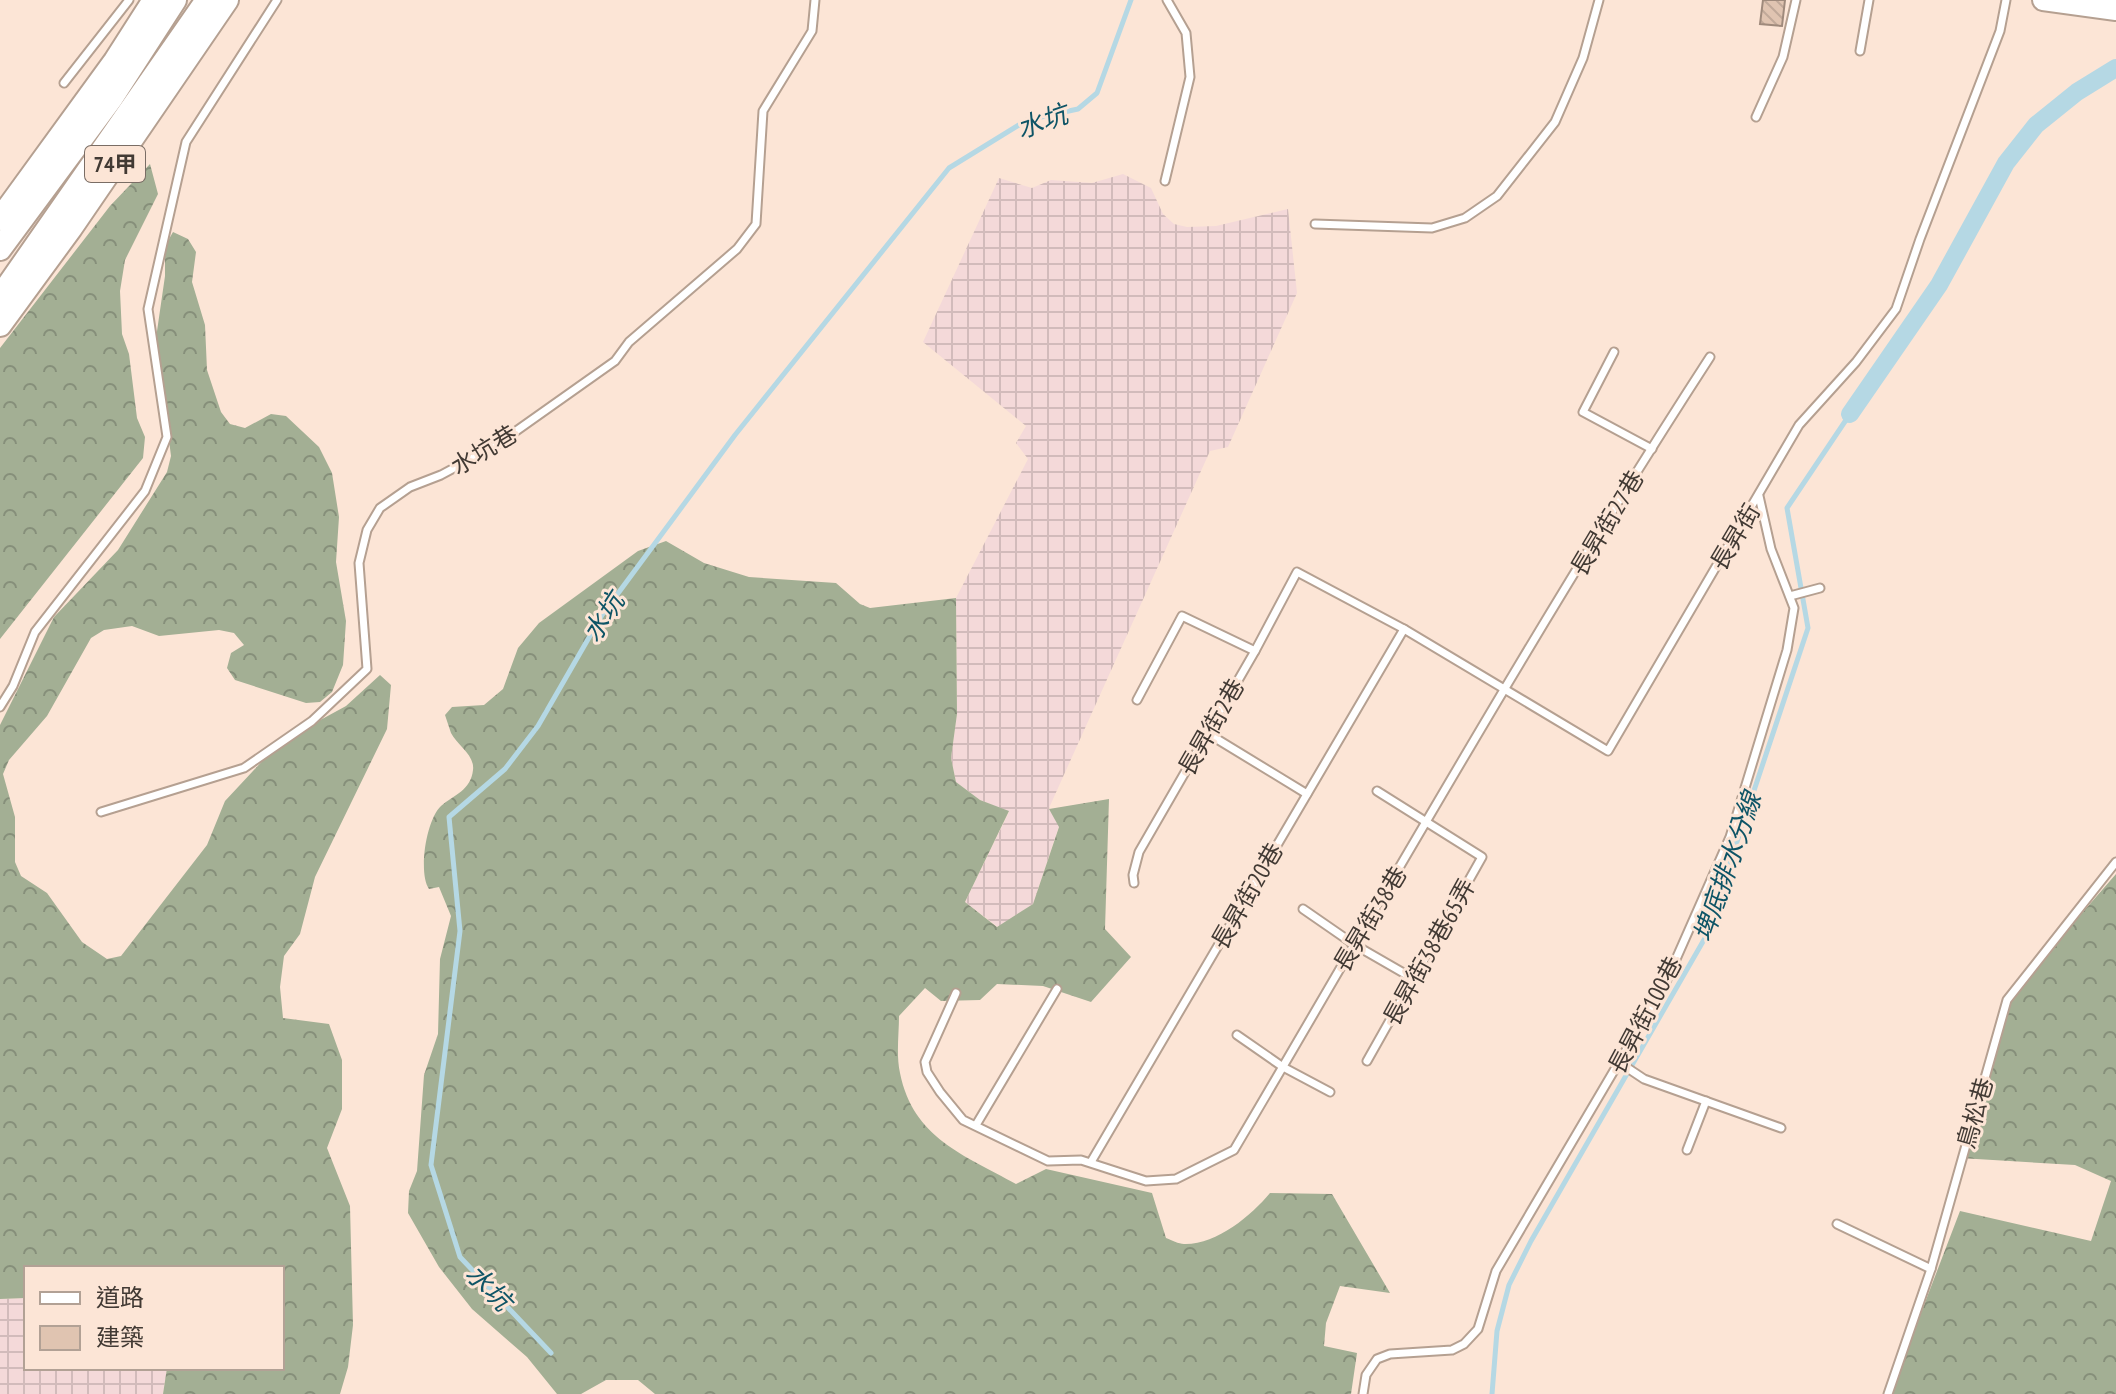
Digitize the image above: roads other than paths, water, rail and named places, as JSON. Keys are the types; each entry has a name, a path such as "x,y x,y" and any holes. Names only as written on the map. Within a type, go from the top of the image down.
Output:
{"main road":[{"name":"74甲","path":"0,219 115,61 154,0"},
{"name":"74甲","path":"0,249 111,99 175,0"},
{"name":"74甲","path":"0,297 207,0"},
{"name":"74甲","path":"0,325 71,228 227,0"},
{"path":"2043,0 2116,10"}],"lane":[{"path":"64,83 129,0"},
{"path":"0,707 13,686 35,632 145,491 167,437 148,309 186,142 277,0"},
{"name":"水坑巷","path":"101,812 244,768 312,721 367,669 359,563 367,530 380,508 410,487 441,475 495,446 615,361 629,342 737,249 756,224 763,111 812,31 815,0"},
{"path":"1165,181 1190,77 1186,33 1167,0"},
{"path":"1315,224 1432,228 1465,218 1497,196 1555,122 1583,58 1599,0"},
{"path":"1756,117 1783,57 1796,0"},
{"path":"1860,51 1869,0"},
{"name":"長昇街","path":"1297,572 1404,629 1608,751 1799,425 1856,362 1896,309 2000,31 2006,0"},
{"path":"1614,352 1583,412 1652,449"},
{"name":"長昇街27巷","path":"1506,689 1710,357"},
{"name":"長昇街100巷","path":"1363,1394 1366,1375 1377,1359 1390,1354 1452,1350 1464,1344 1478,1329 1496,1271 1665,984 1730,837 1787,650 1794,608 1771,549 1759,496"},
{"name":"長昇街2巷","path":"1134,883 1139,852 1297,572"},
{"path":"1790,596 1820,588"},
{"path":"1137,700 1182,616 1255,651"},
{"name":"長昇街20巷","path":"1091,1162 1404,629"},
{"name":"長昇街38巷","path":"1091,1162 1146,1181 1176,1179 1234,1150 1506,689"},
{"path":"1207,733 1307,794"},
{"path":"1377,791 1427,823"},
{"name":"長昇街38巷65弄","path":"1367,1061 1482,857 1427,823"},
{"name":"鳥松巷","path":"1888,1394 1931,1269 2007,1000 2116,862"},
{"path":"1303,909 1355,945 1414,979"},
{"path":"976,1125 1057,989"},
{"path":"956,993 925,1062 927,1072 940,1092 963,1120 1048,1161 1091,1162"},
{"path":"1237,1035 1283,1067 1330,1092"},
{"path":"1620,1063 1644,1079 1781,1128"},
{"path":"1687,1150 1706,1101"},
{"path":"1837,1224 1931,1269"}],"waterway":[{"name":"水坑","path":"551,1353 460,1257 431,1165 460,931 449,817 505,769 538,726 602,615 735,435 949,168 1027,120 1078,109 1097,93 1131,0"},
{"path":"1850,414 1939,285 2006,163 2036,125 2077,92 2116,68"},
{"name":"埤底排水分線","path":"1492,1394 1497,1331 1509,1285 1531,1241 1705,938 1808,628 1787,508 1850,414"}]}
